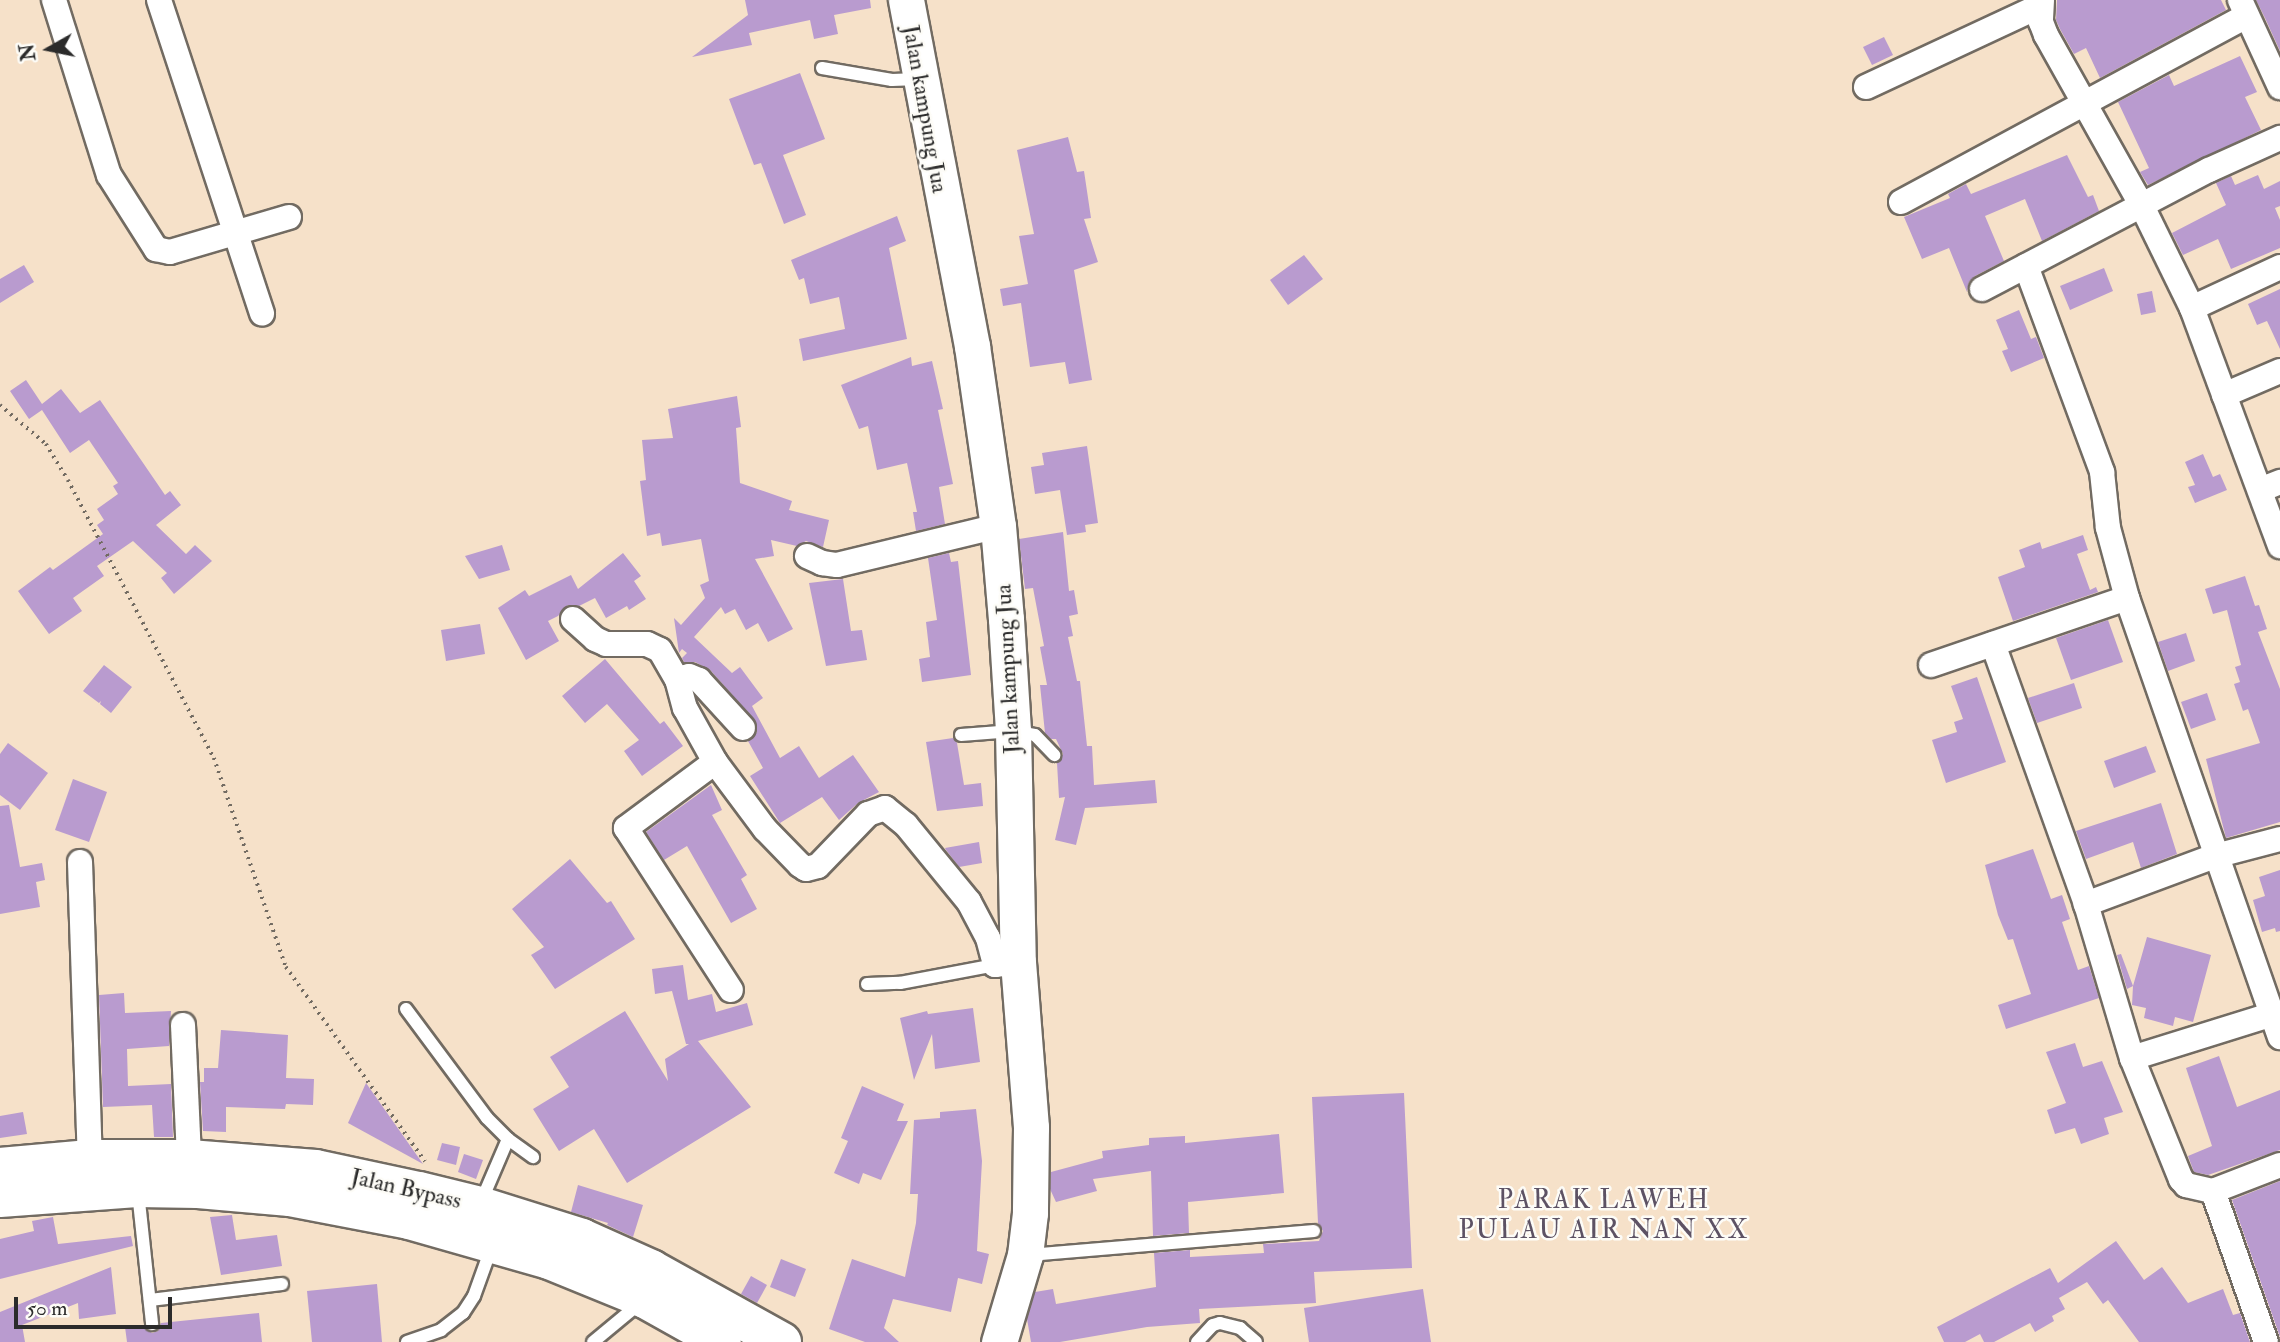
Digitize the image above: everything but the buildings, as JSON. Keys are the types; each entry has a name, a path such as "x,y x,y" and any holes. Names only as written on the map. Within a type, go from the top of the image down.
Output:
{"highway":[{"name":"Jalan Bypass","path":"0,1167 90,1159 188,1159 316,1169 421,1202 493,1242 549,1260 645,1299 722,1342"},
{"name":"Jalan Bypass","path":"0,1198 137,1188 480,1206 582,1238 651,1269 782,1342"}],"street":[{"path":"54,0 109,175 156,249 170,252 289,217"},
{"path":"159,0 262,314"},
{"name":"Jalan kampung Jua","path":"906,0 972,346 998,526 1013,731 1006,963 1031,1126 1030,1213 1025,1255 999,1342"},
{"path":"1866,88 2011,9 2041,3 2046,35 2143,206 2192,308 2224,395 2270,486 2280,546"},
{"path":"1901,202 2084,104 2243,9 2276,71"},
{"path":"1982,289 2209,170 2280,138"},
{"path":"2026,266 2102,472 2108,528 2127,598 2275,1026 2132,1058"},
{"path":"2192,308 2280,267"},
{"path":"2224,395 2280,372"},
{"path":"807,556 822,563 837,565 998,526"},
{"path":"1931,666 2127,598"},
{"path":"573,619 595,639 606,644 653,645 668,660 677,679 685,708 715,762 765,829 806,869 818,866 833,853 868,814 886,808 893,811 926,847 980,919 1006,963"},
{"path":"1993,644 2086,904 2132,1058 2180,1179 2186,1185 2213,1191 2280,1165"},
{"path":"677,679 689,676 699,680 743,728"},
{"path":"715,762 626,828 732,990"},
{"path":"2086,904 2215,856 2280,839"},
{"path":"80,862 90,1159"},
{"path":"183,1025 188,1159"},
{"path":"2213,1191 2266,1342"}],"lane":[{"path":"822,68 892,80 919,79"},
{"path":"961,735 1013,731 1038,736 1054,755"},
{"path":"867,984 900,983 1006,963"},
{"path":"406,1009 486,1118 508,1139 533,1157"},
{"path":"480,1206 508,1139"},
{"path":"137,1188 152,1324"},
{"path":"1025,1255 1314,1231"},
{"path":"407,1342 441,1331 463,1313 474,1296 493,1242"},
{"path":"150,1300 282,1284"},
{"path":"593,1342 645,1299"},
{"path":"1197,1342 1213,1325 1220,1323 1240,1328 1256,1342"}],"path":[{"path":"0,405 46,444 68,480 214,758 286,967 429,1167 421,1202"}],"district":[{"name":"PARAK LAWEH PULAU AIR NAN XX","path":"1604,1216"}]}
